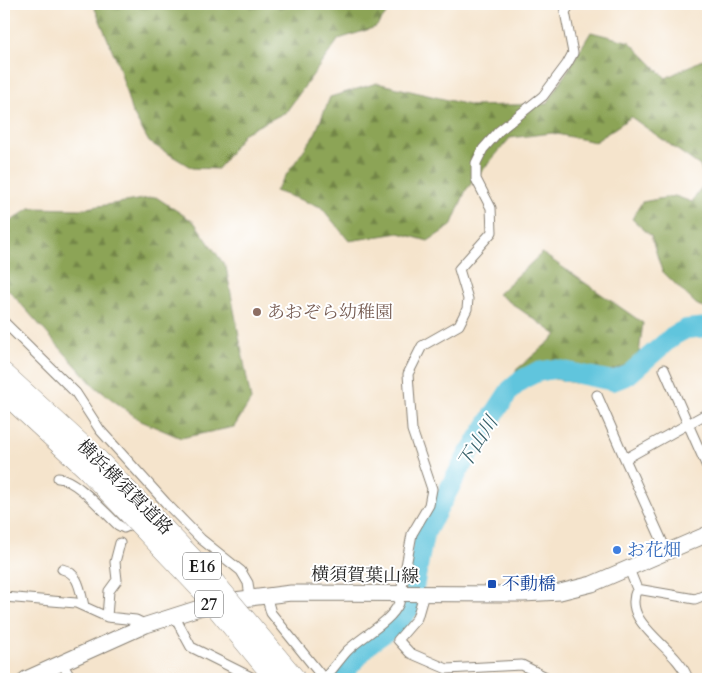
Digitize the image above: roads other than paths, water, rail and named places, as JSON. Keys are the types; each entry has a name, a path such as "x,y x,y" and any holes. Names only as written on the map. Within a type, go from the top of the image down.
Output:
{"highway":[{"name":"横浜横須賀道路","path":"4,372 92,465 274,679"},
{"name":"横浜横須賀道路","path":"4,394 92,465 209,574 298,679"}],"main road":[{"name":"横須賀葉山線","path":"26,679 173,614 218,602 291,593 523,594 560,592 592,584 708,534"}],"street":[{"path":"550,679 522,665 447,669 410,653 398,640 417,618 413,594 412,534 428,505 432,489 412,430 408,374 422,346 459,326 467,309 468,299 459,269 492,232 493,221 491,208 476,179 476,162 483,149 499,131 543,96 567,64 572,53 565,12 570,4"},
{"path":"4,322 76,393 100,430 166,502 202,539 241,570 248,583 250,597"},
{"path":"664,368 708,469"},
{"path":"597,396 667,552"},
{"path":"625,459 708,413"},
{"path":"58,478 63,478 76,485 124,528 131,526 166,502"},
{"path":"106,617 109,592 117,580 115,562 120,544"},
{"path":"62,569 71,571 75,576 84,606"},
{"path":"629,569 637,589 633,598 633,610 641,622 678,660 688,679"},
{"path":"637,589 695,599 705,595 708,591"},
{"path":"266,595 271,613 324,679 346,652 413,594"},
{"path":"4,597 55,600 84,606 106,617 136,620 146,625"},
{"path":"173,614 191,647 255,679"},
{"path":"62,663 72,679"}],"waterway":[{"name":"下山川","path":"338,679 370,643 397,624 410,608 424,535 467,456 510,390 523,379 537,372 554,369 613,381 628,375 673,336 686,329 708,327"}],"place":[{"name":"あおぞら幼稚園","path":"257,312"},
{"name":"お花畑","path":"617,550"},
{"name":"不動橋","path":"492,584"}]}
